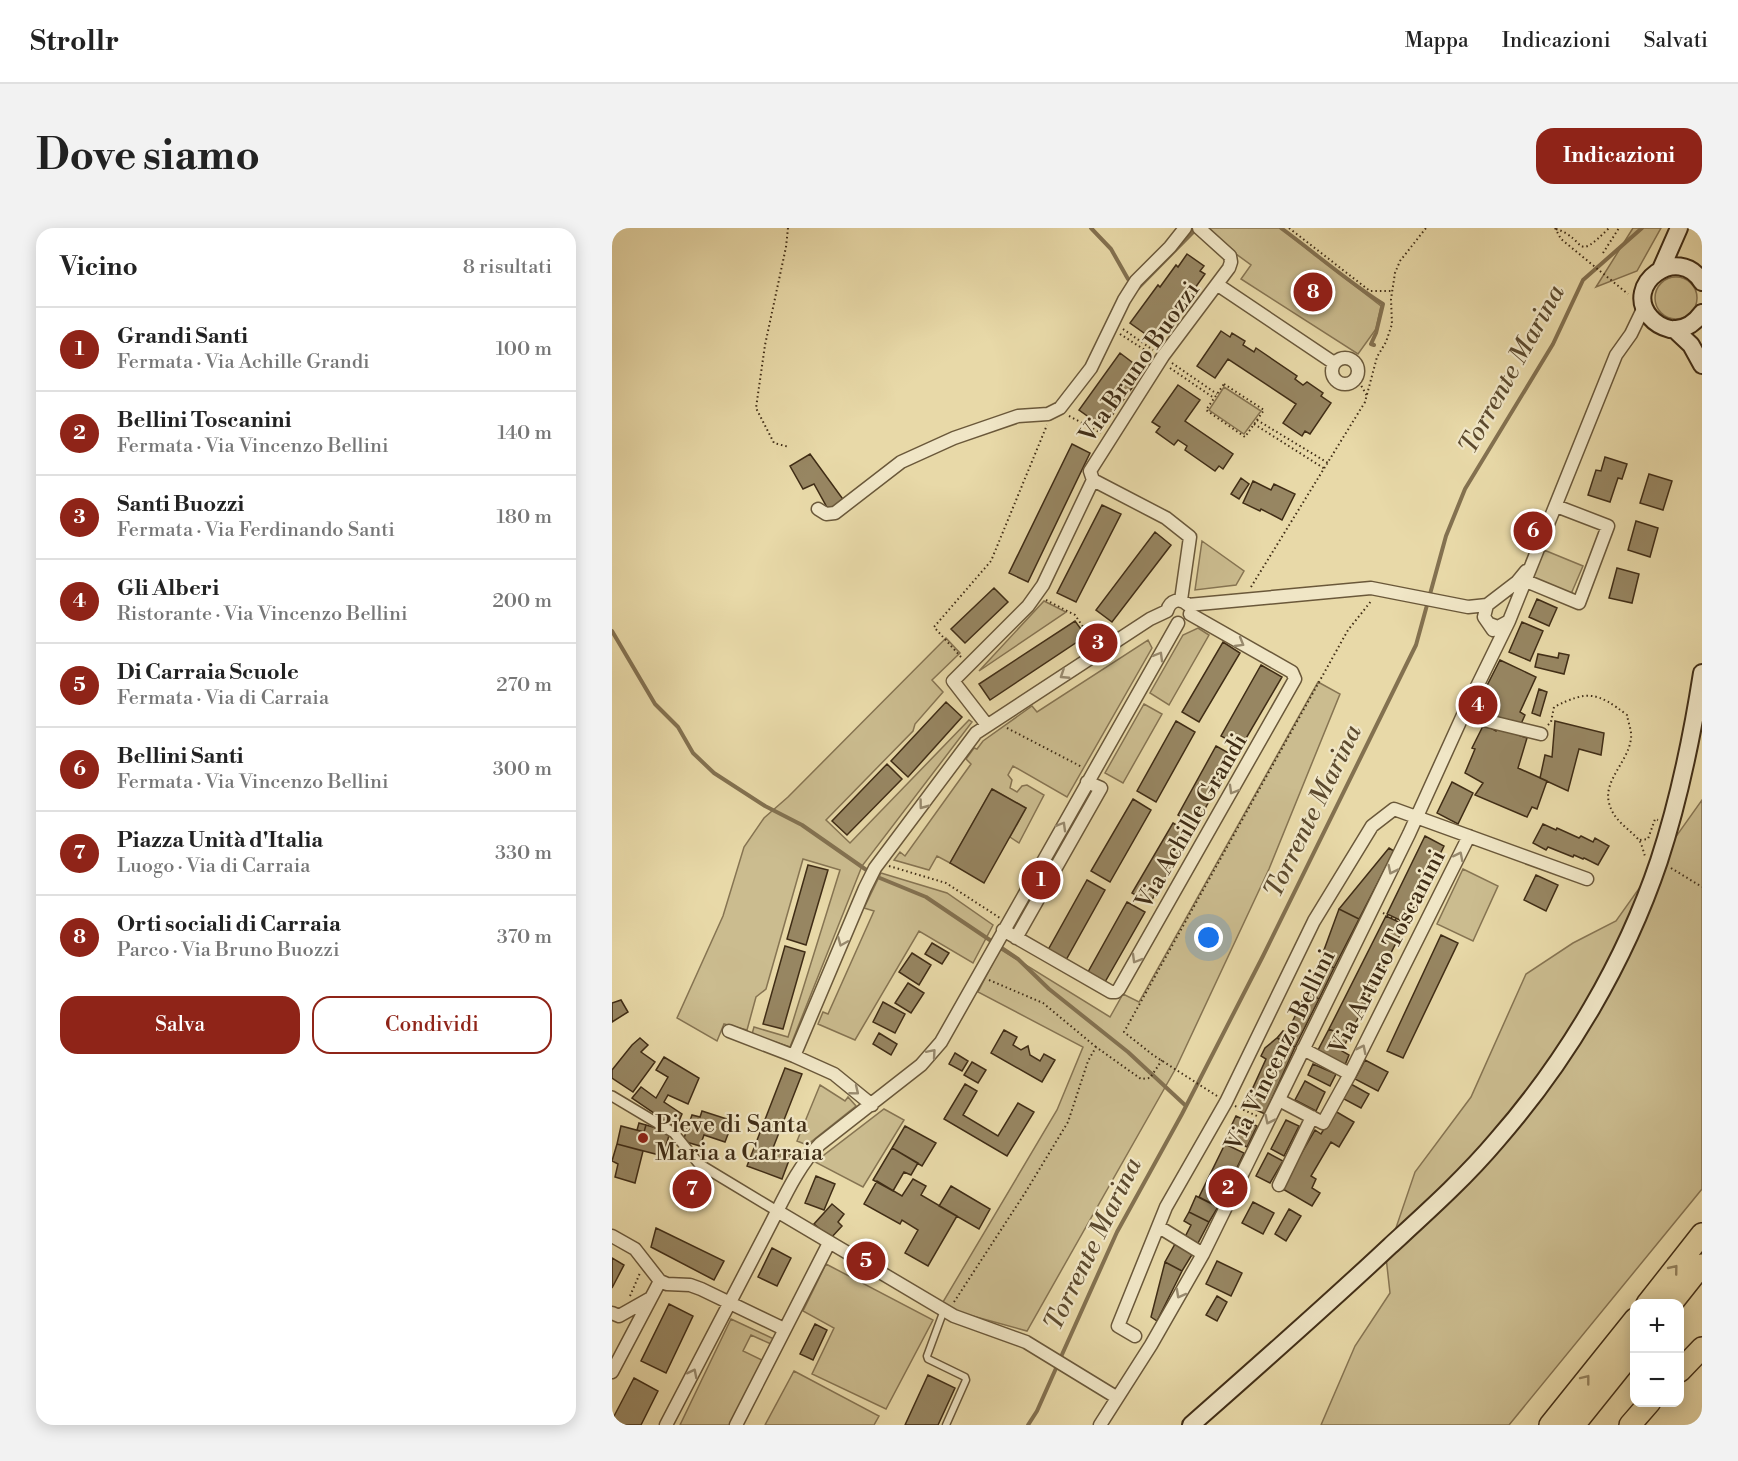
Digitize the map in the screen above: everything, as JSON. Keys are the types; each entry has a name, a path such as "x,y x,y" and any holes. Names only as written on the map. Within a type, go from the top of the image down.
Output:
{"highway":[{"path":"1651,1299 1702,1234"},
{"path":"1675,1299 1702,1265"},
{"path":"1550,1425 1630,1325"},
{"path":"1684,1367 1702,1348"},
{"path":"1574,1425 1632,1353"},
{"path":"1629,1425 1645,1407"}],"main road":[{"path":"1677,234 1677,256 1685,268"},
{"path":"1677,234 1661,269 1647,283 1644,292 1644,307 1647,314 1682,335 1699,359"},
{"path":"1661,269 1673,266 1685,268 1693,272 1702,282"},
{"path":"1666,327 1689,326 1699,317"},
{"path":"1699,317 1694,340 1699,359"},
{"path":"1191,1425 1337,1296 1456,1184 1497,1141 1546,1078 1593,1006 1640,911 1652,861 1676,805 1688,756 1702,673"}],"street":[{"path":"818,509 826,514 835,513 901,462 954,438 1018,416 1056,410 1090,368 1136,281 1170,247 1185,228"},
{"name":"Via Bruno Buozzi","path":"991,723 953,681 1028,606 1043,585 1093,480 1090,471 1163,356 1229,268 1232,262 1230,256 1199,228"},
{"name":"Via Bruno Buozzi","path":"1218,285 1334,363"},
{"name":"Via Vincenzo Bellini","path":"1100,1425 1151,1345 1203,1254 1373,908 1510,619 1616,355 1631,334 1644,307"},
{"path":"1631,334 1648,326 1666,327"},
{"name":"Via Bruno Buozzi","path":"1342,358 1351,358 1359,369 1357,378 1346,384 1338,382 1332,371 1334,363 1342,358"},
{"path":"1093,480 1167,518 1190,537 1184,621 1178,623 1171,620 1167,611"},
{"path":"1526,581 1579,603 1608,526 1556,506"},
{"name":"Via Vincenzo Bellini","path":"1488,612 1536,558"},
{"path":"794,1056 865,888 878,866 976,733 1150,619 1167,611 1170,603 1186,606 1358,589 1381,589 1488,612 1502,626 1510,619 1511,609 1506,602 1498,599 1488,612"},
{"name":"Via Achille Grandi","path":"1003,931 1111,992 1118,991 1295,682 1296,676 1292,672 1186,606"},
{"path":"1488,612 1496,639 1494,652"},
{"path":"666,1425 791,1184 811,1153 931,1055 941,1042 1178,623"},
{"path":"1463,715 1541,734"},
{"path":"1016,938 1101,788 1087,782"},
{"path":"1135,1336 1118,1326 1166,1207 1225,1101 1314,921 1372,826 1394,809 1587,879"},
{"name":"Via Arturo Toscanini","path":"1304,1049 1350,1074 1469,836"},
{"path":"729,1031 834,1074 872,1105"},
{"path":"1279,1100 1323,1123 1350,1074"},
{"path":"612,1096 674,1133 699,1164 829,1243 946,1311 1026,1342 1116,1397"},
{"path":"1279,1185 1312,1117"},
{"path":"1159,1227 1203,1254"},
{"path":"612,1236 635,1249 660,1281 667,1284 690,1285 729,1301 784,1329"},
{"path":"736,1425 829,1243"},
{"path":"612,1372 660,1281"},
{"path":"631,1335 625,1323 616,1314 649,1299"}],"lane":[{"path":"946,1311 927,1356 928,1359 965,1377 966,1380 946,1425"}],"path":[{"path":"788,228 765,345 756,408 774,443 789,447"},
{"path":"1289,228 1370,291 1391,291"},
{"path":"1244,600 1365,402 1377,357 1386,342 1392,324 1391,291 1395,273 1400,261 1426,228"},
{"path":"1556,229 1580,246 1587,247 1609,228"},
{"path":"1603,253 1619,228"},
{"path":"1556,229 1561,239 1629,295"},
{"path":"1113,322 1216,394"},
{"path":"1357,378 1367,396"},
{"path":"1224,384 1264,410 1245,437 1206,410 1216,394 1224,384"},
{"path":"968,666 934,627 991,561 1056,410 1112,438"},
{"path":"1257,420 1328,463"},
{"path":"1254,424 1325,469"},
{"path":"1268,1121 1225,1101 1124,1032 1348,630 1381,589"},
{"path":"1036,595 1075,615 1100,652"},
{"path":"1541,734 1551,722 1554,707 1572,698 1588,695 1606,699 1627,715 1631,737 1625,758 1608,788 1608,802 1614,815 1624,828 1640,840 1652,861 1671,867 1702,887"},
{"path":"991,723 1083,767 1086,762"},
{"path":"878,866 946,883 1003,931"},
{"path":"1373,908 1421,932"},
{"path":"978,975 1043,1003 1096,1047 1142,1079 1152,1076 1162,1060"},
{"path":"946,1311 1025,1193 1068,1122 1088,1061 1096,1047"},
{"path":"616,1314 636,1284 644,1259"}],"shaded area":[{"path":"1207,228 1280,228 1381,306 1376,329 1358,354 1241,279 1251,265 1217,240"},
{"path":"1633,228 1661,228 1637,271 1596,287"},
{"path":"1676,277 1691,283 1697,298 1691,313 1676,319 1661,313 1655,298 1661,283"},
{"path":"1224,387 1261,411 1244,434 1209,410"},
{"path":"1202,541 1244,571 1236,585 1195,590"},
{"path":"1544,550 1583,566 1571,594 1533,578"},
{"path":"1044,601 1066,612 979,671"},
{"path":"1198,628 1209,635 1169,705 1150,693 1183,635"},
{"path":"946,638 960,653 932,680 943,692 915,724 913,731 826,820 850,843 969,720 972,722 862,866 790,1047 752,1034 754,1027 788,1037 840,870 803,859 766,989 756,997 747,1030 724,1024 717,1041 677,1018 723,916 744,847 764,818 788,797"},
{"path":"1148,640 1152,648 1067,797 1013,766 1008,775 1012,780 1010,788 1017,792 1022,786 1027,785 1044,795 1019,843 1010,837 1026,808 992,789 950,863 937,856 929,870 894,860 900,852 905,856 971,764 966,759 974,748 977,749 983,741 1032,706 1037,712"},
{"path":"1318,682 1340,694 1269,869 1176,1068 1027,1331 940,1307 1057,1110 1083,1047 978,992 1000,949 1110,1017 1123,994 1139,1002"},
{"path":"1144,704 1162,714 1123,783 1105,773"},
{"path":"1702,800 1702,1189 1509,1425 1321,1425 1355,1346 1390,1293 1386,1257 1415,1172 1471,1097 1526,974 1573,943 1616,921"},
{"path":"1463,869 1498,886 1473,941 1437,924"},
{"path":"881,873 947,893 993,925 973,963 919,931 855,1040 818,1024 823,1012 828,1014 874,911 864,908"},
{"path":"820,1085 845,1101 848,1097 856,1106 807,1145 797,1141"},
{"path":"884,1109 904,1120 863,1187 815,1162"},
{"path":"826,1264 933,1320 886,1409 812,1374 834,1328 803,1311"},
{"path":"731,1319 774,1339 771,1344 751,1335 743,1351 764,1361 733,1425 680,1425"},
{"path":"794,1371 879,1416 874,1425 765,1425"}],"building":[{"path":"1187,254 1204,266 1200,271 1205,274 1161,336 1155,332 1151,338 1130,323 1158,285 1160,287"},
{"path":"1221,331 1230,337 1232,333 1245,341 1243,345 1254,352 1256,348 1297,376 1295,379 1303,385 1307,382 1323,393 1321,396 1331,403 1310,434 1305,431 1302,436 1283,423 1296,404 1228,359 1215,378 1197,366"},
{"path":"1120,353 1137,366 1133,372 1140,377 1108,421 1105,418 1100,425 1079,410"},
{"path":"1178,385 1200,400 1185,421 1233,454 1223,469 1219,466 1215,471 1185,450 1187,446 1178,440 1174,445 1156,432 1160,427 1152,422"},
{"path":"1072,444 1090,453 1028,582 1009,573"},
{"path":"810,454 845,502 829,511 814,484 803,489 790,466"},
{"path":"1605,457 1627,464 1622,479 1618,478 1610,502 1588,495 1596,470 1601,471"},
{"path":"1649,474 1672,481 1663,510 1640,503"},
{"path":"1241,478 1249,484 1239,499 1231,494"},
{"path":"1253,481 1271,490 1274,484 1295,494 1282,520 1243,503"},
{"path":"1102,505 1121,514 1076,602 1057,593"},
{"path":"1636,521 1658,528 1650,557 1628,550"},
{"path":"1155,532 1171,545 1112,622 1096,610"},
{"path":"1617,568 1639,574 1632,603 1609,598"},
{"path":"994,588 1008,602 965,643 951,629"},
{"path":"1537,599 1557,608 1549,626 1529,617"},
{"path":"1075,621 1086,636 990,700 979,684"},
{"path":"1522,622 1543,631 1530,661 1509,652"},
{"path":"1223,642 1240,653 1199,722 1182,712"},
{"path":"1559,653 1569,655 1564,674 1535,667 1538,654 1558,658"},
{"path":"1500,660 1536,677 1520,712 1525,715 1521,724 1473,713"},
{"path":"1261,665 1282,677 1241,747 1221,736"},
{"path":"1539,689 1547,692 1540,716 1532,713"},
{"path":"946,702 962,717 908,777 891,761"},
{"path":"1176,721 1195,732 1156,802 1137,791"},
{"path":"1555,721 1604,733 1601,755 1579,749 1568,791 1540,778 1545,755 1552,757"},
{"path":"1484,724 1496,731 1498,728 1527,738 1518,768 1547,781 1537,809 1532,807 1527,817 1475,795 1483,783 1465,773 1475,749 1472,748"},
{"path":"1216,746 1234,756 1196,825 1178,815"},
{"path":"887,764 902,779 847,835 832,821"},
{"path":"1452,782 1473,793 1458,824 1437,813"},
{"path":"992,789 1026,808 984,883 950,863"},
{"path":"1133,799 1151,810 1110,882 1091,871"},
{"path":"1173,823 1191,834 1150,903 1132,893"},
{"path":"1543,824 1593,842 1595,838 1609,846 1598,865 1584,858 1574,855 1573,857 1548,847 1546,850 1533,843"},
{"path":"1425,836 1444,846 1406,923 1387,914"},
{"path":"1389,848 1394,851 1359,919 1339,909"},
{"path":"808,865 828,870 806,945 787,939"},
{"path":"1536,875 1558,885 1546,911 1524,900"},
{"path":"1087,880 1105,890 1066,960 1048,950"},
{"path":"1127,902 1145,912 1105,982 1088,972"},
{"path":"1339,909 1359,919 1334,968 1320,961"},
{"path":"1386,916 1405,925 1348,1038 1329,1029"},
{"path":"1441,935 1458,943 1403,1058 1387,1051"},
{"path":"932,943 949,953 942,964 925,954"},
{"path":"785,946 805,952 783,1029 763,1024"},
{"path":"912,953 931,965 919,985 899,972"},
{"path":"1320,961 1334,968 1319,999 1306,993"},
{"path":"908,983 924,993 911,1013 895,1003"},
{"path":"1306,993 1319,999 1295,1047 1277,1038 1283,1031 1287,1033"},
{"path":"621,1000 628,1012 612,1022 612,1003"},
{"path":"883,1002 905,1014 895,1033 873,1022"},
{"path":"1329,1029 1348,1038 1342,1051 1349,1055 1345,1065 1317,1052"},
{"path":"1004,1030 1017,1037 1013,1045 1021,1050 1028,1046 1030,1055 1040,1061 1044,1054 1055,1060 1042,1082 991,1053"},
{"path":"879,1033 897,1044 891,1055 873,1044"},
{"path":"640,1038 648,1045 641,1052 655,1062 633,1092 612,1078 612,1070"},
{"path":"1277,1038 1295,1047 1265,1114 1245,1105 1266,1059 1261,1056 1265,1048"},
{"path":"955,1053 968,1061 962,1071 949,1064"},
{"path":"664,1057 699,1078 688,1104 668,1095 664,1102 682,1114 676,1128 632,1098 641,1087 656,1098 668,1077 656,1070"},
{"path":"1365,1060 1388,1072 1378,1091 1355,1079"},
{"path":"972,1062 986,1070 978,1083 964,1075"},
{"path":"1313,1064 1336,1074 1330,1086 1308,1075"},
{"path":"785,1068 802,1074 773,1148 791,1155 782,1179 747,1166"},
{"path":"1305,1081 1325,1092 1316,1111 1295,1100"},
{"path":"1349,1083 1369,1094 1361,1108 1342,1098"},
{"path":"965,1084 977,1091 963,1115 998,1136 1018,1103 1034,1112 1007,1156 944,1119"},
{"path":"702,1111 733,1121 725,1142 704,1135 700,1146 683,1141 692,1115 700,1117"},
{"path":"1335,1111 1354,1122 1339,1147 1331,1142 1311,1176 1316,1179 1312,1188 1320,1193 1312,1206 1281,1188 1315,1130 1321,1134"},
{"path":"1236,1116 1257,1126 1247,1147 1226,1137"},
{"path":"1286,1120 1299,1126 1284,1156 1271,1149"},
{"path":"639,1123 646,1125 644,1132 637,1130"},
{"name":"Pieve di Santa Maria a Carraia","path":"646,1125 670,1132 663,1156 617,1144 621,1126 644,1132"},
{"path":"905,1126 936,1143 922,1166 892,1148"},
{"path":"617,1144 643,1151 635,1183 615,1177 618,1164 612,1161"},
{"path":"1225,1144 1244,1153 1218,1207 1199,1197"},
{"path":"892,1148 918,1163 911,1175 904,1172 893,1191 873,1180"},
{"path":"1268,1153 1283,1161 1270,1183 1256,1176"},
{"path":"816,1176 835,1184 824,1210 805,1203"},
{"path":"913,1179 926,1186 921,1195 957,1216 928,1266 905,1253 918,1230 902,1220 900,1224 864,1204 877,1181 902,1196"},
{"path":"951,1186 990,1209 979,1229 939,1206"},
{"path":"1196,1196 1218,1207 1209,1222 1189,1212"},
{"path":"1253,1202 1274,1213 1263,1234 1242,1223"},
{"path":"832,1204 844,1214 838,1222 842,1226 831,1238 814,1224"},
{"path":"1289,1209 1301,1216 1286,1241 1275,1234"},
{"path":"1189,1212 1209,1222 1197,1245 1184,1239 1191,1225 1184,1221"},
{"path":"656,1228 724,1261 714,1280 651,1247"},
{"path":"1175,1244 1193,1253 1182,1271 1165,1262"},
{"path":"772,1248 791,1258 777,1286 758,1277"},
{"path":"612,1258 624,1265 612,1288"},
{"path":"1217,1261 1242,1273 1231,1296 1206,1284"},
{"path":"1165,1262 1182,1271 1157,1321 1151,1317"},
{"path":"1217,1296 1227,1302 1217,1321 1206,1315"},
{"path":"669,1304 693,1316 666,1373 641,1361"},
{"path":"815,1324 827,1330 813,1360 800,1354"},
{"path":"928,1375 955,1388 938,1425 905,1425"},
{"path":"634,1378 658,1391 641,1425 612,1425 612,1420"}],"waterway":[{"path":"1091,228 1111,249 1128,279 1138,288 1196,229"},
{"path":"1281,228 1383,304 1371,344 1374,345"},
{"name":"Torrente Marina","path":"1060,1359 1117,1232 1182,1114 1263,956 1416,645 1446,536 1465,489 1553,344 1583,280 1642,228"},
{"path":"612,631 655,704 678,727 693,753 714,773 765,806 802,825 875,876 926,897 1018,959 1049,989 1128,1052 1186,1106"},
{"name":"Torrente Marina","path":"1028,1425 1037,1411 1057,1366"}],"place":[{"name":"Orti sociali di Carraia","path":"1313,292"},
{"name":"Bellini Santi","path":"1533,531"},
{"name":"Santi Buozzi","path":"1098,643"},
{"name":"Gli Alberi","path":"1478,705"},
{"name":"Grandi Santi","path":"1041,880"},
{"name":"Pieve di Santa Maria a Carraia","path":"643,1138"},
{"name":"Bellini Toscanini","path":"1228,1188"},
{"name":"Piazza Unità d'Italia","path":"692,1189"},
{"name":"Di Carraia Scuole","path":"866,1261"}]}
